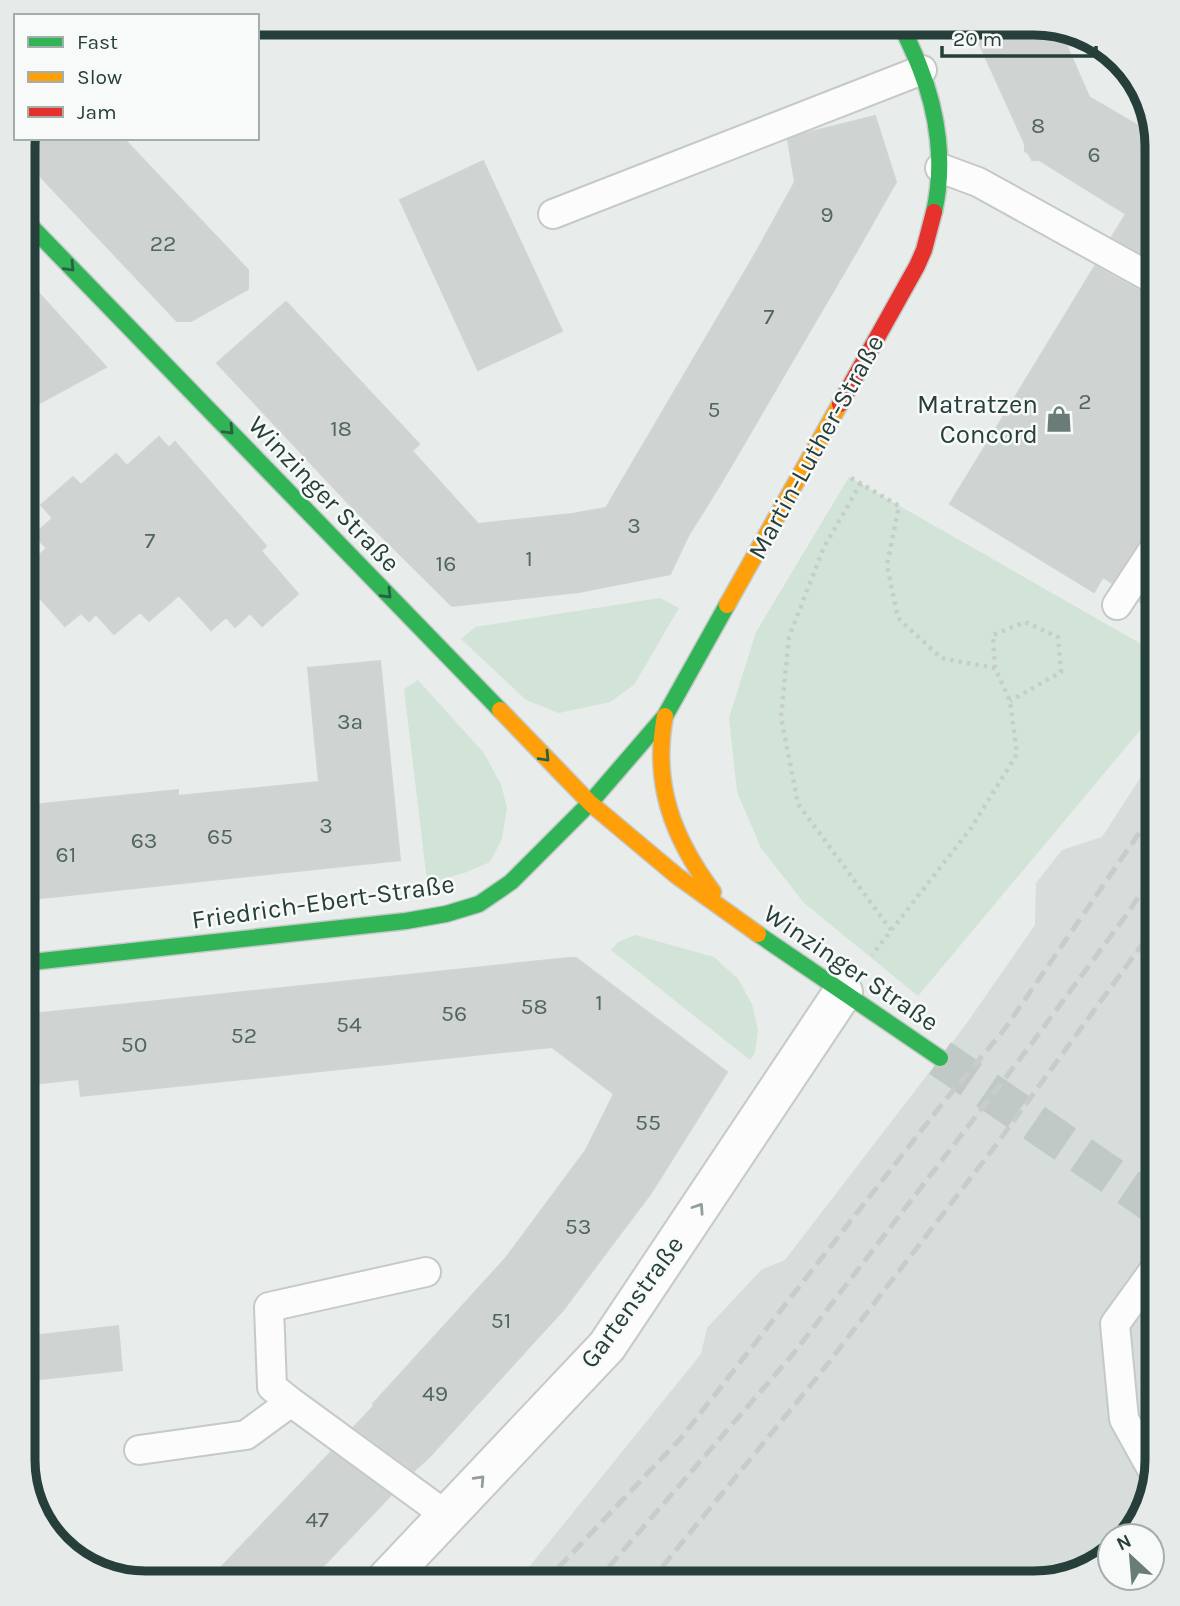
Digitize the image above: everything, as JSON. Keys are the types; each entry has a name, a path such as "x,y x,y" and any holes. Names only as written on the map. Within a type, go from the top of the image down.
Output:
{"street":[{"name":"Martin-Luther-Straße","path":"590,803 665,716 924,252 936,211 940,168 937,124 922,70 906,35"},
{"name":"Winzinger Straße","path":"35,230 590,803"},
{"name":"Martin-Luther-Straße","path":"665,716 660,747 668,810 678,837 700,876 734,918"},
{"path":"590,803 677,876 734,918"},
{"name":"Friedrich-Ebert-Straße","path":"35,962 406,921 446,914 479,904 511,882 590,803"},
{"name":"Winzinger Straße","path":"734,918 940,1058"},
{"name":"Gartenstraße","path":"394,1571 607,1346 843,992"}],"lane":[{"path":"553,214 922,70"},
{"path":"940,168 978,182 1145,274"},
{"path":"1117,605 1145,562"},
{"path":"426,1272 269,1307 272,1387 447,1516"},
{"path":"1145,1283 1115,1324 1124,1419 1145,1457"},
{"path":"139,1450 246,1435 291,1402"}],"path":[{"path":"812,454 900,506 887,565 898,618 941,658 995,668"},
{"path":"861,483 824,547 789,637 781,716 798,804 892,930"},
{"path":"843,992 971,828 1017,754 1010,701 995,668 993,635 1025,622 1058,637 1060,672 1010,701"}],"shaded area":[{"path":"1145,771 1145,1460 1141,1489 1126,1522 1096,1522 1096,1552 1083,1560 1048,1570 503,1571 529,1567 701,1354 707,1328 761,1270 785,1260 964,1027 1035,925 1036,883 1062,850 1102,837"}],"green space":[{"path":"849,477 1145,646 1145,724 918,996 804,903 761,848 737,792 729,718 756,632"},
{"path":"660,598 679,608 634,685 610,702 559,713 526,700 461,639 475,627"},
{"path":"418,680 483,752 501,784 507,808 502,839 490,862 444,879 427,881 404,689"},
{"path":"635,935 714,957 738,979 752,1004 758,1030 755,1053 750,1060 611,950 618,942"}],"building":[{"path":"975,35 1041,35 1064,39 1089,97 1143,129 1145,255 1112,237 1126,214 1039,160 1032,160 1025,151 1025,144"},
{"path":"875,116 896,182 688,536 670,574 579,592 452,606 351,506 217,363 286,302 419,444 412,451 478,524 606,508 795,182 788,140"},
{"path":"35,140 125,140 248,270 248,289 191,321 177,321 35,171"},
{"path":"483,161 562,331 478,370 400,200"},
{"path":"1095,266 1145,294 1145,533 1112,583 1103,577 1094,592 950,504"},
{"path":"35,289 106,367 35,405"},
{"path":"159,437 169,448 175,442 266,546 261,551 298,594 262,626 250,613 235,627 226,617 211,630 179,595 149,621 140,612 114,634 96,614 89,621 81,613 65,626 35,592 35,573 41,568 35,559 47,548 35,534 53,518 41,505 73,477 81,485 116,454 127,466"},
{"path":"1145,592 1145,605 1139,601"},
{"path":"380,661 400,860 35,899 35,805 178,790 178,796 319,782 308,668"},
{"path":"576,958 727,1072 651,1193 563,1310 414,1471 354,1427 506,1258 586,1150 614,1094 552,1047 81,1096 79,1079 35,1084 35,1014"},
{"path":"118,1326 122,1370 35,1380 35,1336"},
{"path":"331,1452 391,1495 318,1571 217,1571"}],"tunnel":[{"path":"940,1058 1145,1199"}],"railway":[{"path":"555,1571 681,1438 942,1104 1004,1030 1145,824"},
{"path":"605,1571 793,1354 1029,1047 1145,888"},
{"path":"659,1571 819,1375 996,1145 1145,940"}],"traffic: fast":[{"path":"905,35 926,85 938,139 939,176 934,212"},
{"path":"35,230 500,710"},
{"path":"35,962 406,921 446,914 479,904 511,882 590,803 665,716 727,605"},
{"path":"758,934 940,1058"}],"traffic: slow":[{"path":"727,605 840,404"},
{"path":"500,710 590,803 677,876 758,934"},
{"path":"665,716 661,765 669,809 687,851 713,892"}],"traffic: jam":[{"path":"840,404 917,266 934,212"}],"place":[{"name":"Matratzen Concord","path":"1059,419"}]}
